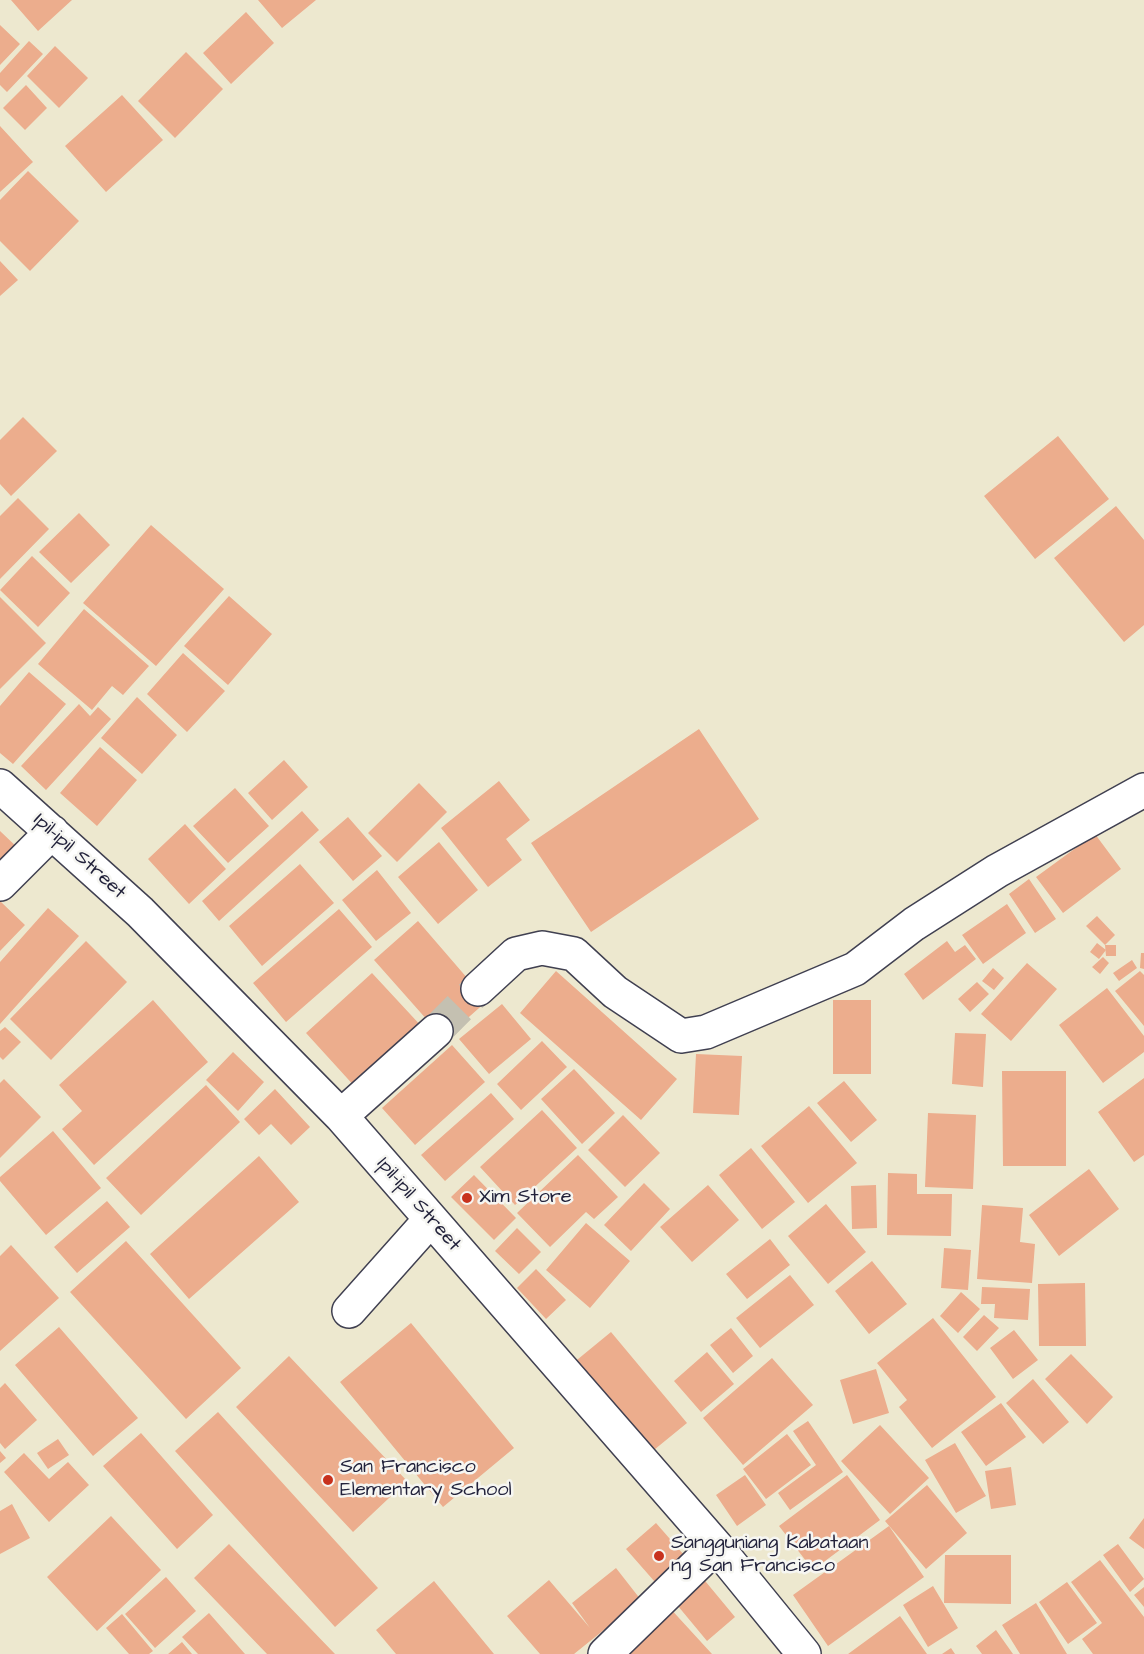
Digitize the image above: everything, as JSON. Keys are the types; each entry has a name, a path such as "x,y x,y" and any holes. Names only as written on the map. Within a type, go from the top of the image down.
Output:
{"street":[{"name":"Ipil-ipil Street","path":"0,786 140,912 341,1116 716,1546 804,1654"},
{"path":"478,989 516,954 542,948 574,954 615,992 681,1036 706,1032 855,969 914,924 997,871 1144,790"},
{"path":"0,885 52,832"},
{"path":"341,1116 436,1031"},
{"path":"349,1311 430,1220"},
{"path":"605,1654 716,1546"}],"building":[{"path":"11,0 72,0 38,31"},
{"path":"258,0 316,0 282,28"},
{"path":"246,12 274,43 231,84 203,53"},
{"path":"0,25 20,44 0,65"},
{"path":"29,41 43,54 7,92 0,85 0,73"},
{"path":"55,46 88,78 59,108 27,76"},
{"path":"186,52 223,89 175,138 138,101"},
{"path":"26,85 47,108 25,130 3,108"},
{"path":"122,95 163,140 106,192 65,146"},
{"path":"0,126 33,162 0,192"},
{"path":"28,171 79,221 30,271 0,241 0,200"},
{"path":"0,261 18,280 0,296"},
{"path":"23,417 57,451 11,496 0,484 0,440"},
{"path":"1058,436 1109,499 1035,559 984,496"},
{"path":"18,498 49,529 0,579 0,516"},
{"path":"1116,506 1144,540 1144,625 1124,642 1054,558"},
{"path":"79,513 110,545 71,583 39,552"},
{"path":"151,525 224,589 156,666 83,603"},
{"path":"32,556 70,593 38,627 0,590"},
{"path":"229,596 272,634 228,685 184,646"},
{"path":"0,597 46,643 0,689"},
{"path":"84,609 149,666 123,695 112,686 92,710 38,664"},
{"path":"183,653 225,691 187,732 147,694"},
{"path":"29,672 66,704 13,764 0,753 0,706"},
{"path":"137,697 177,735 142,774 101,738"},
{"path":"79,704 90,716 98,707 111,719 46,790 21,766"},
{"path":"699,729 759,819 591,932 531,843"},
{"path":"100,747 137,780 97,826 60,793"},
{"path":"284,760 308,787 272,820 248,793"},
{"path":"499,781 530,820 506,839 522,860 488,887 441,828"},
{"path":"419,783 447,812 397,862 368,833"},
{"path":"235,788 269,826 228,863 193,826"},
{"path":"302,811 319,830 219,921 202,901"},
{"path":"348,817 382,856 353,881 319,842"},
{"path":"185,824 226,869 189,904 148,859"},
{"path":"0,831 20,850 0,871"},
{"path":"1095,834 1121,869 1063,913 1036,877"},
{"path":"439,842 478,890 438,924 398,877"},
{"path":"300,864 334,903 262,966 229,926"},
{"path":"377,870 411,913 376,941 342,900"},
{"path":"1029,879 1056,919 1035,933 1009,894"},
{"path":"0,901 25,925 0,951"},
{"path":"1007,904 1026,933 983,964 962,935"},
{"path":"48,908 79,936 0,1024 0,962"},
{"path":"339,909 372,947 286,1022 253,983"},
{"path":"1097,916 1115,935 1105,945 1086,926"},
{"path":"418,921 487,1001 444,1039 374,960"},
{"path":"86,941 127,982 51,1060 10,1019"},
{"path":"947,941 955,952 965,945 976,959 923,1000 904,974"},
{"path":"1097,943 1106,950 1099,959 1090,952"},
{"path":"1105,945 1116,945 1116,956 1106,956"},
{"path":"1141,953 1144,953 1144,969 1140,968"},
{"path":"1103,957 1109,963 1100,974 1092,967"},
{"path":"1132,960 1137,968 1119,981 1113,973"},
{"path":"1027,963 1057,989 1011,1041 981,1014"},
{"path":"993,968 1004,978 994,990 982,981"},
{"path":"556,971 677,1079 641,1120 520,1013"},
{"path":"1140,971 1144,975 1144,1026 1115,991"},
{"path":"372,973 423,1028 357,1089 306,1033"},
{"path":"977,982 989,994 970,1012 958,999"},
{"path":"1107,988 1144,1036 1144,1052 1103,1083 1059,1025"},
{"path":"153,1000 208,1062 94,1165 62,1129 82,1111 59,1085"},
{"path":"833,1000 871,1000 871,1074 833,1074"},
{"path":"502,1004 531,1039 489,1074 459,1039"},
{"path":"5,1027 21,1042 3,1060 0,1057 0,1031"},
{"path":"955,1033 986,1034 983,1087 952,1084"},
{"path":"542,1041 567,1067 521,1110 497,1084"},
{"path":"452,1045 485,1082 415,1145 382,1108"},
{"path":"233,1052 264,1082 238,1111 206,1080"},
{"path":"696,1054 742,1056 739,1115 693,1113"},
{"path":"574,1069 615,1113 582,1144 541,1099"},
{"path":"1002,1071 1066,1071 1066,1166 1003,1166"},
{"path":"1144,1078 1144,1155 1134,1162 1098,1112"},
{"path":"4,1079 41,1117 0,1158 0,1083"},
{"path":"844,1081 877,1120 851,1142 817,1103"},
{"path":"206,1085 240,1122 141,1215 106,1178"},
{"path":"275,1089 310,1127 291,1145 271,1124 259,1135 244,1119"},
{"path":"491,1093 514,1119 445,1181 421,1155"},
{"path":"809,1106 857,1163 808,1203 761,1146"},
{"path":"542,1110 577,1148 515,1205 480,1167"},
{"path":"928,1113 976,1115 973,1189 925,1187"},
{"path":"623,1115 660,1153 625,1187 588,1150"},
{"path":"53,1131 101,1188 46,1235 0,1181 0,1177"},
{"path":"751,1148 795,1202 762,1229 719,1175"},
{"path":"578,1155 618,1197 594,1219 586,1212 550,1247 517,1213"},
{"path":"259,1156 299,1202 189,1299 150,1254"},
{"path":"1089,1169 1119,1209 1059,1256 1029,1215"},
{"path":"888,1173 917,1174 917,1194 952,1194 951,1236 887,1235"},
{"path":"474,1175 516,1218 494,1240 451,1197"},
{"path":"644,1183 670,1209 631,1251 604,1225"},
{"path":"708,1185 739,1220 692,1262 660,1227"},
{"path":"876,1185 877,1228 852,1229 851,1186"},
{"path":"107,1201 130,1227 77,1273 54,1247"},
{"path":"826,1204 866,1252 828,1284 788,1236"},
{"path":"982,1205 1023,1208 1020,1242 1035,1244 1032,1283 977,1279"},
{"path":"586,1223 630,1261 590,1308 546,1270"},
{"path":"517,1228 541,1252 519,1274 495,1251"},
{"path":"770,1239 790,1265 747,1299 726,1274"},
{"path":"126,1241 241,1368 186,1419 70,1292"},
{"path":"11,1245 59,1298 0,1351 0,1256"},
{"path":"944,1248 971,1250 968,1290 941,1288"},
{"path":"872,1261 907,1304 869,1334 835,1291"},
{"path":"536,1269 566,1300 546,1319 517,1288"},
{"path":"790,1275 814,1305 760,1348 736,1318"},
{"path":"1085,1283 1086,1346 1039,1346 1038,1284"},
{"path":"982,1287 1030,1289 1028,1320 994,1318 995,1304 981,1304"},
{"path":"961,1292 980,1309 958,1333 940,1316"},
{"path":"984,1315 999,1328 977,1351 963,1337"},
{"path":"933,1318 996,1397 932,1448 899,1407 907,1400 877,1363"},
{"path":"411,1323 514,1448 443,1507 340,1382"},
{"path":"59,1327 138,1418 93,1456 15,1365"},
{"path":"731,1328 753,1356 733,1373 710,1345"},
{"path":"1014,1330 1038,1360 1013,1379 990,1348"},
{"path":"611,1332 687,1423 649,1454 572,1364"},
{"path":"707,1352 734,1384 701,1412 674,1381"},
{"path":"1071,1354 1113,1397 1087,1424 1045,1379"},
{"path":"289,1356 407,1481 353,1532 236,1407"},
{"path":"772,1358 813,1405 743,1465 703,1418"},
{"path":"876,1369 889,1413 853,1424 840,1380"},
{"path":"1033,1379 1069,1422 1043,1444 1006,1403"},
{"path":"5,1383 37,1420 5,1449 0,1443 0,1388"},
{"path":"1001,1403 1026,1437 986,1466 961,1432"},
{"path":"218,1412 378,1588 335,1627 175,1451"},
{"path":"808,1421 843,1472 790,1510 778,1493 816,1465 793,1431"},
{"path":"880,1425 929,1478 890,1514 841,1461"},
{"path":"141,1433 213,1515 177,1549 103,1466"},
{"path":"787,1434 811,1465 766,1499 743,1469"},
{"path":"58,1439 69,1455 48,1469 37,1453"},
{"path":"955,1443 986,1496 956,1513 925,1460"},
{"path":"0,1451 6,1458 0,1463"},
{"path":"24,1453 49,1479 68,1462 89,1485 49,1522 4,1472"},
{"path":"1011,1467 1016,1505 991,1509 985,1471"},
{"path":"745,1475 766,1505 737,1526 716,1495"},
{"path":"847,1475 880,1520 813,1570 779,1526"},
{"path":"927,1485 967,1533 926,1569 885,1521"},
{"path":"12,1504 30,1538 0,1554 0,1511"},
{"path":"111,1516 161,1570 97,1631 47,1577"},
{"path":"1144,1518 1144,1549 1129,1538"},
{"name":"Sangguniang Kabataan ng San Francisco","path":"656,1523 691,1563 662,1590 626,1549"},
{"path":"889,1526 924,1577 828,1646 793,1595"},
{"path":"229,1544 335,1654 267,1654 194,1578"},
{"path":"1118,1544 1144,1579 1130,1592 1103,1555"},
{"path":"945,1555 1011,1555 1011,1604 944,1603"},
{"path":"1100,1560 1144,1617 1144,1654 1093,1654 1082,1639 1102,1623 1071,1582"},
{"path":"616,1568 641,1600 574,1654 540,1654 507,1616 549,1580 590,1628 572,1603"},
{"path":"701,1576 735,1617 707,1641 673,1600"},
{"path":"166,1577 196,1611 155,1648 125,1614"},
{"path":"434,1581 494,1654 396,1654 376,1630"},
{"path":"1067,1582 1097,1623 1068,1644 1039,1602"},
{"path":"933,1586 958,1628 928,1647 903,1605"},
{"path":"1144,1587 1144,1607 1134,1595"},
{"path":"1036,1603 1067,1654 1020,1654 1002,1625"},
{"path":"668,1606 712,1654 616,1654"},
{"path":"209,1613 245,1654 198,1654 182,1637"},
{"path":"122,1614 153,1651 149,1654 129,1654 106,1628"},
{"path":"900,1616 927,1654 848,1654"},
{"path":"996,1630 1013,1654 982,1654 976,1646"},
{"path":"182,1642 192,1654 168,1654"},
{"path":"951,1648 955,1654 942,1654"}],"tunnel":[{"path":"436,1031 478,989"}],"place":[{"name":"Xim Store","path":"467,1198"},
{"name":"San Francisco Elementary School","path":"328,1480"},
{"name":"Sangguniang Kabataan ng San Francisco","path":"659,1556"}]}
